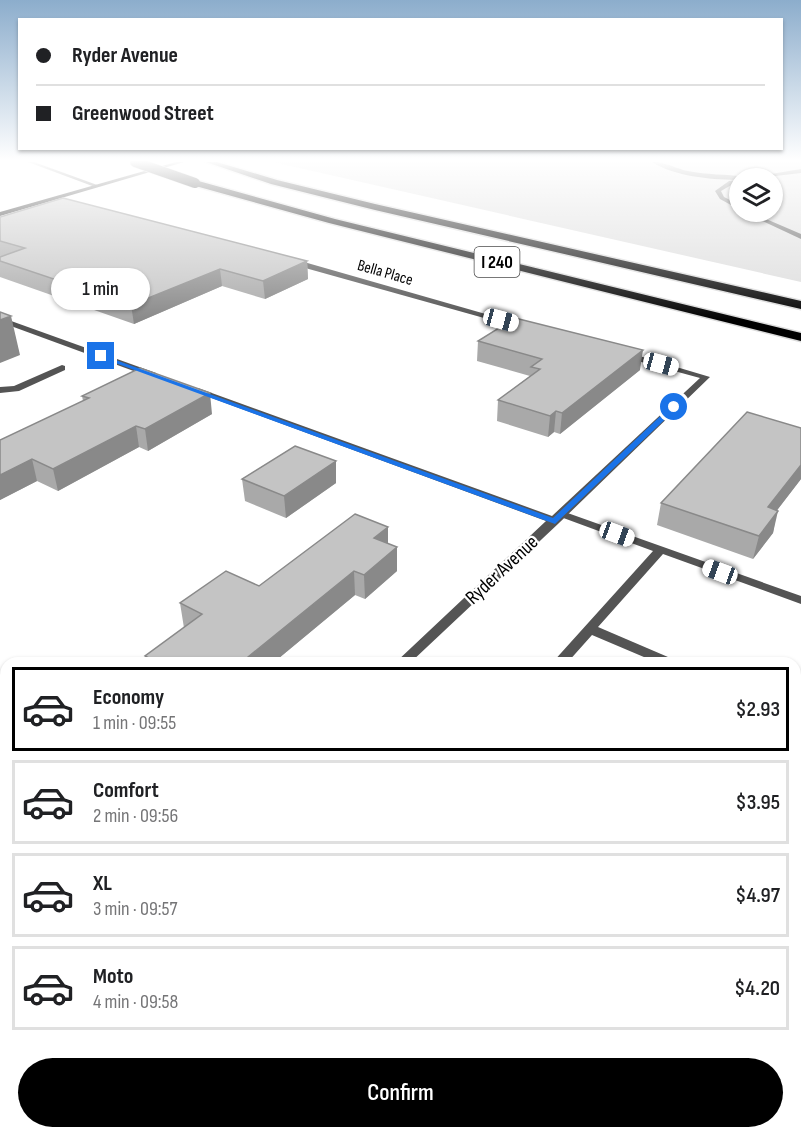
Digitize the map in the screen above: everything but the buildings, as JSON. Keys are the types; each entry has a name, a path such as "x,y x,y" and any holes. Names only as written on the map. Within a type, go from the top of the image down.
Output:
{"highway":[{"name":"I 240","path":"308,215 801,337"},
{"name":"I 240","path":"410,215 801,305"}],"street":[{"path":"768,222 801,237"},
{"name":"Bella Place","path":"285,260 535,329"},
{"path":"0,319 164,378"},
{"name":"Ryder Avenue","path":"408,657 706,377 615,351"},
{"path":"0,390 16,389 62,368"},
{"path":"186,387 558,518 660,550 801,600"},
{"path":"564,657 660,550"},
{"path":"590,629 656,657"}],"shaded area":[{"path":"507,215 729,215 729,222 783,222 783,215 801,215 801,282"}],"route":[{"path":"101,356 555,521 674,407"}]}
